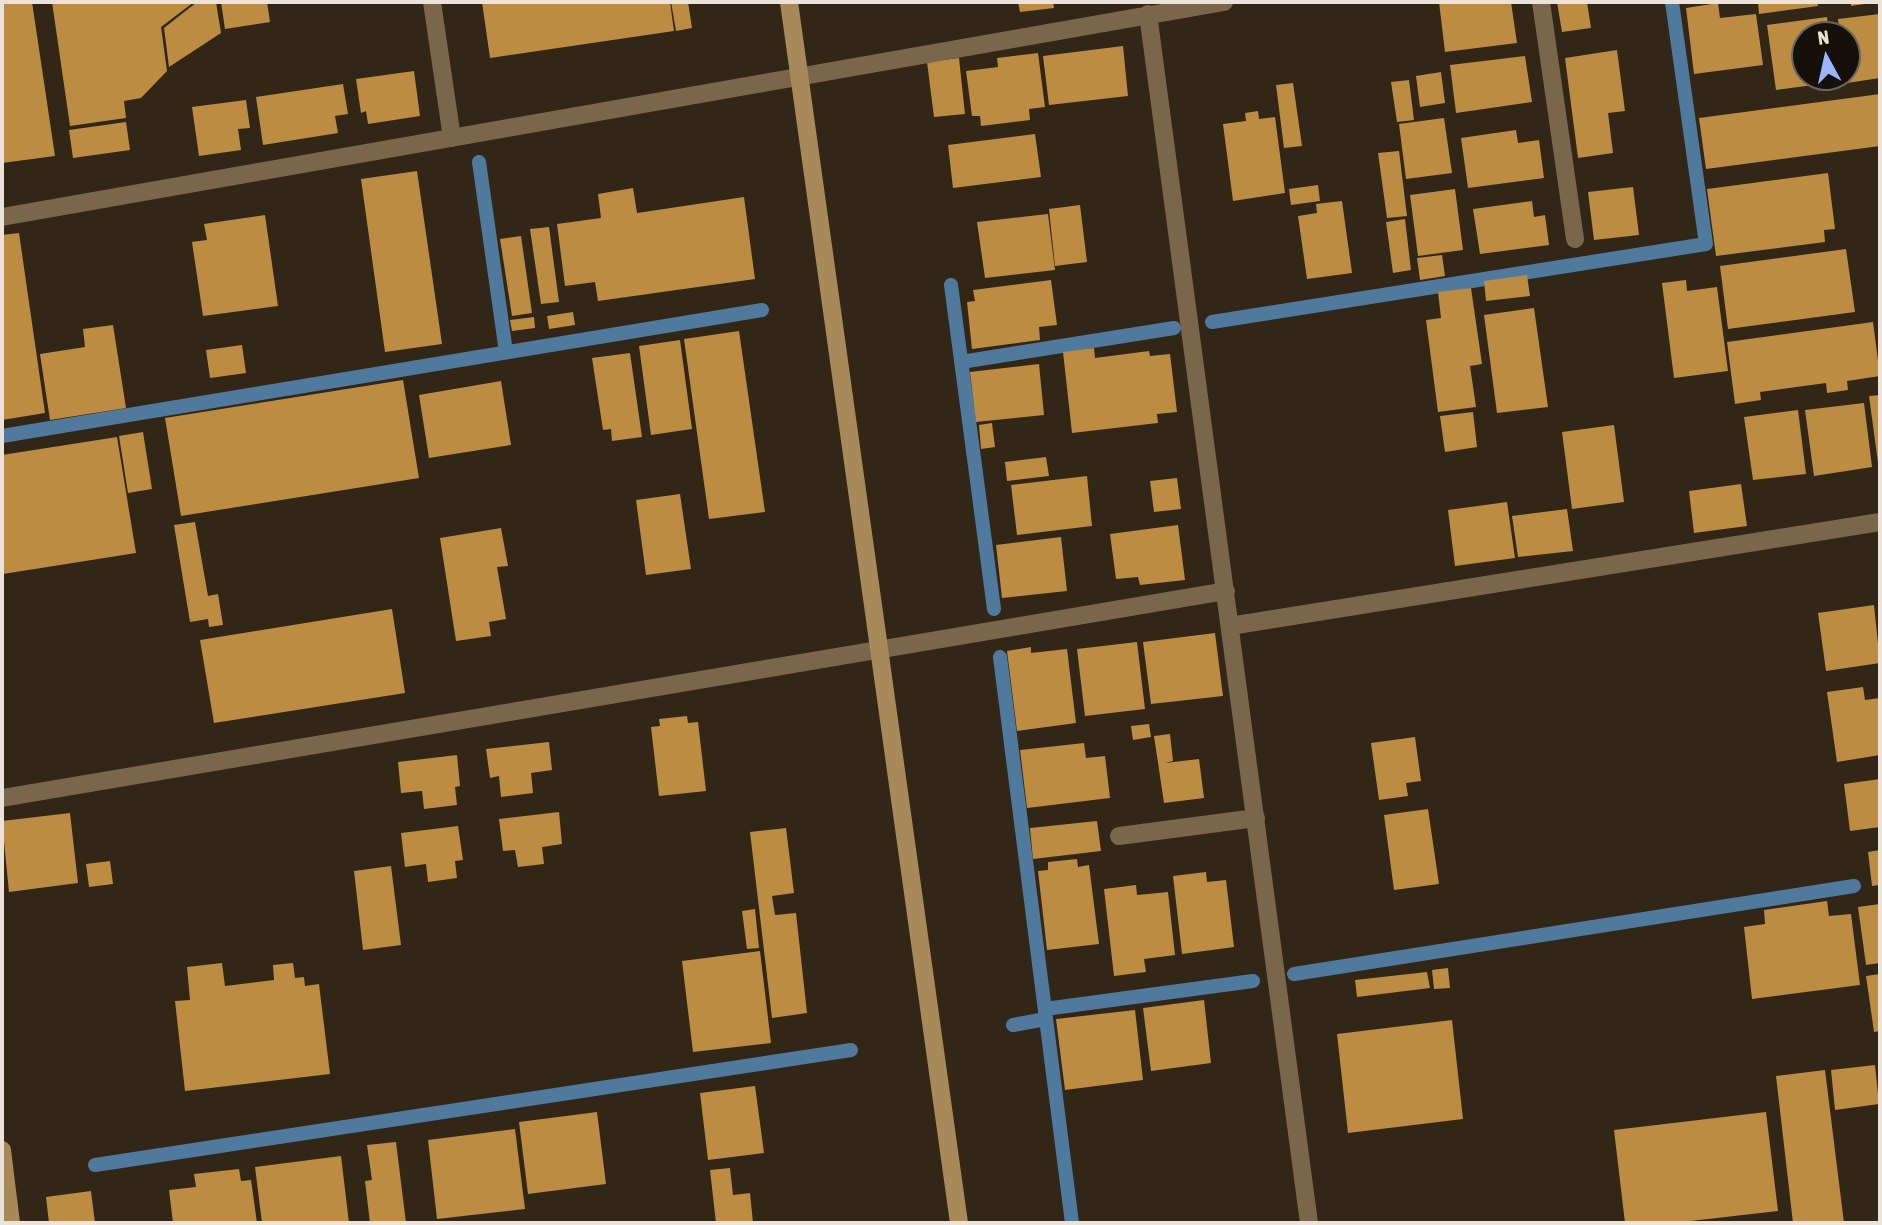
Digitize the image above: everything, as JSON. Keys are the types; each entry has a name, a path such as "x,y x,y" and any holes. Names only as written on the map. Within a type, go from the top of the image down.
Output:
{"street":[{"path":"432,2 452,138"},
{"path":"789,2 959,1223"},
{"path":"2,217 1224,2"},
{"path":"1541,2 1574,239"},
{"path":"1148,14 1309,1223"},
{"path":"1230,626 1880,523"},
{"path":"2,799 1226,591"},
{"path":"1119,836 1256,818"},
{"path":"2,1150 11,1223"}],"building":[{"path":"2,2 32,2 55,156 2,163"},
{"path":"52,2 194,2 161,27 167,71 141,98 124,101 126,118 70,126"},
{"path":"197,2 216,2 221,33 169,67 164,28"},
{"path":"221,2 267,2 270,22 225,29"},
{"path":"482,2 670,2 674,31 490,58"},
{"path":"671,2 688,2 692,28 676,31"},
{"path":"1018,2 1053,2 1054,8 1020,12"},
{"path":"1439,2 1511,2 1517,43 1445,52"},
{"path":"1557,2 1587,2 1591,28 1562,32"},
{"path":"1758,2 1817,2 1818,6 1759,14"},
{"path":"1851,2 1869,2 1870,3 1851,6"},
{"path":"1718,3 1720,18 1756,14 1763,65 1694,74 1686,8"},
{"path":"1880,14 1880,78 1861,81 1861,21 1838,19"},
{"path":"1827,17 1827,21 1797,21"},
{"path":"1791,22 1791,88 1776,90 1767,25"},
{"path":"1123,46 1128,96 1049,105 1043,56"},
{"path":"1617,50 1625,111 1608,113 1613,153 1578,158 1565,58"},
{"path":"1038,53 1045,107 1029,109 1030,120 981,126 980,116 972,116 966,71 998,67 997,58"},
{"path":"1525,56 1532,102 1456,113 1450,65"},
{"path":"959,58 965,114 934,117 927,62"},
{"path":"414,71 420,116 368,124 366,111 361,113 356,79"},
{"path":"1441,72 1445,103 1420,107 1416,76"},
{"path":"1409,80 1414,120 1397,122 1391,82"},
{"path":"1293,83 1302,146 1284,148 1276,85"},
{"path":"343,84 348,114 335,116 338,133 263,145 256,97"},
{"path":"1880,94 1880,146 1706,169 1699,118"},
{"path":"246,100 250,128 238,129 241,150 199,156 192,107"},
{"path":"1258,111 1259,119 1275,117 1285,193 1233,201 1223,124 1246,121 1245,113"},
{"path":"1444,118 1452,173 1406,179 1399,124"},
{"path":"126,122 130,150 73,158 69,130"},
{"path":"1516,130 1518,143 1539,140 1544,178 1468,188 1461,138"},
{"path":"1035,134 1041,177 953,188 948,145"},
{"path":"1399,151 1407,216 1387,218 1378,153"},
{"path":"417,171 442,344 385,352 361,179"},
{"path":"1828,173 1835,229 1824,230 1825,242 1716,256 1707,189"},
{"path":"1318,185 1320,201 1291,205 1289,189"},
{"path":"1633,187 1639,235 1594,240 1588,192"},
{"path":"633,188 637,213 744,197 755,279 598,301 595,282 565,286 557,224 601,218 598,194"},
{"path":"1455,189 1463,250 1418,256 1410,195"},
{"path":"1342,201 1352,273 1307,279 1298,216 1317,213 1316,204"},
{"path":"1532,201 1534,217 1545,215 1549,245 1480,254 1473,209"},
{"path":"1080,205 1087,262 1055,266 1049,209"},
{"path":"1048,214 1055,270 985,278 977,222"},
{"path":"265,215 278,306 203,316 192,242 207,240 204,224"},
{"path":"1405,219 1411,270 1393,273 1386,222"},
{"path":"549,227 559,302 541,304 530,229"},
{"path":"19,233 45,413 2,420 2,235"},
{"path":"521,236 532,313 512,316 500,239"},
{"path":"1846,249 1855,312 1728,329 1720,266"},
{"path":"1442,255 1445,276 1420,280 1417,258"},
{"path":"1527,275 1530,296 1486,301 1484,281"},
{"path":"1051,280 1057,325 1039,327 1040,340 972,349 967,302 975,301 973,290"},
{"path":"1686,280 1687,291 1717,287 1728,371 1674,378 1662,283"},
{"path":"1471,288 1482,364 1470,366 1476,407 1438,412 1426,320 1441,318 1438,292"},
{"path":"1534,308 1548,407 1497,413 1484,315"},
{"path":"573,312 575,325 549,329 547,316"},
{"path":"534,317 535,328 512,331 510,320"},
{"path":"1873,322 1880,376 1847,381 1848,390 1827,393 1826,383 1760,392 1761,400 1735,404 1727,342"},
{"path":"113,325 126,408 50,420 40,354 85,347 83,329"},
{"path":"739,331 765,512 709,519 684,339"},
{"path":"680,340 692,429 651,435 639,346"},
{"path":"242,345 246,373 210,378 206,350"},
{"path":"1094,348 1095,358 1149,351 1150,356 1170,354 1177,412 1157,414 1158,423 1072,433 1063,352"},
{"path":"630,353 642,437 612,441 611,429 603,430 592,358"},
{"path":"1039,364 1044,415 976,422 970,372"},
{"path":"403,380 419,478 181,516 165,418"},
{"path":"501,381 511,445 429,458 419,395"},
{"path":"1880,395 1880,470 1879,470 1869,396"},
{"path":"1864,403 1872,467 1814,476 1805,410"},
{"path":"1798,410 1806,474 1753,480 1744,417"},
{"path":"1473,412 1477,447 1445,452 1440,416"},
{"path":"992,423 995,447 981,449 979,425"},
{"path":"1614,425 1624,502 1572,509 1562,432"},
{"path":"143,432 152,489 128,493 119,436"},
{"path":"117,437 136,553 3,574 2,455"},
{"path":"1046,457 1049,476 1007,481 1005,462"},
{"path":"1087,476 1092,526 1017,535 1011,485"},
{"path":"1177,478 1181,509 1154,512 1150,481"},
{"path":"1741,484 1747,526 1694,533 1689,491"},
{"path":"680,494 691,569 646,575 636,500"},
{"path":"1507,502 1515,558 1455,566 1448,510"},
{"path":"1567,509 1573,551 1518,557 1512,516"},
{"path":"195,522 208,596 218,594 223,625 209,627 208,619 190,622 174,525"},
{"path":"1178,525 1185,580 1140,585 1138,577 1116,579 1110,534"},
{"path":"501,528 508,566 497,567 506,619 489,622 491,636 456,641 440,538"},
{"path":"1061,537 1067,591 1002,598 996,545"},
{"path":"1874,605 1880,663 1826,671 1818,613"},
{"path":"392,609 405,693 214,723 200,640"},
{"path":"1215,633 1223,696 1151,704 1143,642"},
{"path":"1137,642 1145,709 1085,716 1077,649"},
{"path":"1031,647 1031,653 1067,649 1076,723 1017,731 1007,651"},
{"path":"1863,687 1865,700 1880,698 1880,755 1837,762 1827,692"},
{"path":"687,716 688,723 698,722 706,791 659,796 651,727 660,726 659,719"},
{"path":"1149,724 1151,737 1133,740 1131,726"},
{"path":"1170,734 1173,761 1165,763 1199,759 1204,798 1164,803 1154,736"},
{"path":"1415,737 1421,781 1406,783 1408,796 1379,800 1371,743"},
{"path":"549,742 552,770 531,773 533,793 501,797 499,776 490,778 486,749"},
{"path":"1084,743 1086,758 1105,756 1110,798 1027,808 1020,750"},
{"path":"457,755 460,786 455,787 457,805 424,809 422,791 401,793 398,762"},
{"path":"1880,779 1880,827 1850,831 1844,784"},
{"path":"1428,809 1439,884 1394,890 1384,815"},
{"path":"559,812 562,844 542,847 544,864 518,867 515,850 503,851 499,819"},
{"path":"70,813 78,883 9,892 2,821"},
{"path":"1097,821 1101,851 1033,859 1030,828"},
{"path":"458,826 463,860 455,861 457,878 428,882 426,864 405,867 401,833"},
{"path":"786,828 794,893 772,896 775,915 796,913 807,1013 772,1018 750,832"},
{"path":"1880,850 1880,885 1872,886 1868,852"},
{"path":"1077,859 1078,867 1089,865 1099,944 1047,950 1038,871 1048,870 1048,862"},
{"path":"110,861 113,884 89,887 86,864"},
{"path":"391,866 401,945 363,950 354,871"},
{"path":"1206,872 1207,882 1226,880 1234,947 1182,954 1173,876"},
{"path":"1136,885 1137,895 1168,892 1175,955 1144,959 1146,972 1114,976 1104,889"},
{"path":"1827,901 1829,916 1851,914 1860,985 1752,999 1744,927 1765,924 1764,910"},
{"path":"1880,904 1880,963 1866,965 1858,907"},
{"path":"755,909 759,948 747,949 742,911"},
{"path":"760,951 771,1043 693,1052 682,961"},
{"path":"222,963 225,986 274,980 273,965 293,963 295,978 304,977 305,986 319,984 330,1074 185,1091 175,1001 190,1000 187,967"},
{"path":"1448,968 1450,988 1434,989 1432,970"},
{"path":"1427,972 1430,988 1357,997 1355,980"},
{"path":"1880,974 1880,1031 1874,1032 1866,976"},
{"path":"1204,1000 1211,1063 1151,1071 1143,1008"},
{"path":"1135,1010 1143,1080 1065,1090 1056,1019"},
{"path":"1452,1020 1463,1119 1348,1133 1337,1034"},
{"path":"1875,1065 1879,1104 1835,1110 1831,1070"},
{"path":"1825,1070 1844,1223 1793,1223 1776,1076"},
{"path":"755,1086 764,1153 708,1160 700,1093"},
{"path":"597,1112 606,1184 528,1194 519,1122"},
{"path":"1766,1112 1778,1211 1673,1223 1625,1223 1614,1130"},
{"path":"515,1129 525,1209 437,1219 428,1140"},
{"path":"396,1142 406,1223 370,1223 365,1181 372,1180 367,1145"},
{"path":"341,1156 349,1223 262,1223 255,1167"},
{"path":"730,1168 733,1195 750,1193 753,1223 716,1223 710,1170"},
{"path":"239,1169 241,1181 251,1180 257,1223 173,1223 169,1190 196,1187 194,1174"},
{"path":"91,1191 95,1223 49,1223 46,1197"}],"waterway":[{"path":"1212,322 1706,244 1672,2"},
{"path":"479,162 506,352"},
{"path":"951,285 994,609"},
{"path":"2,436 762,310"},
{"path":"961,362 1174,328"},
{"path":"1000,657 1072,1223"},
{"path":"1294,974 1854,886"},
{"path":"1045,1009 1253,981"},
{"path":"1013,1025 1046,1019"},
{"path":"95,1165 851,1050"}]}
